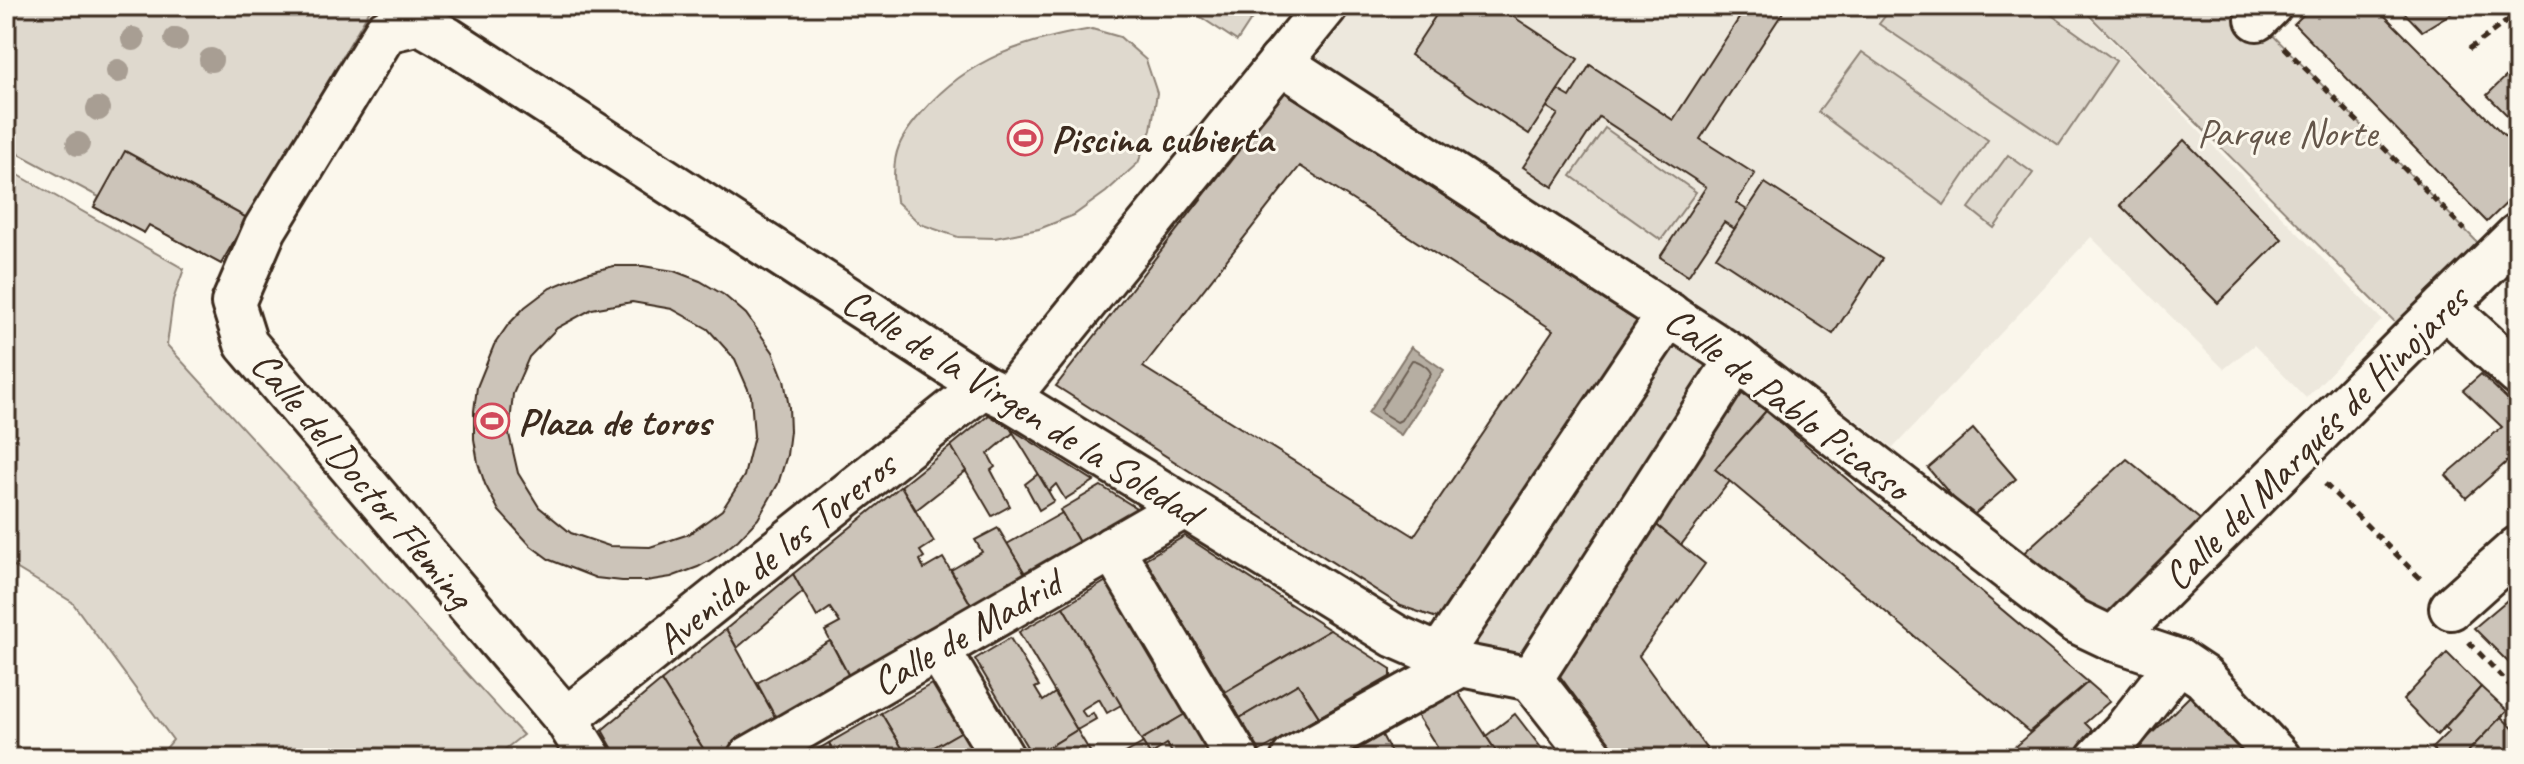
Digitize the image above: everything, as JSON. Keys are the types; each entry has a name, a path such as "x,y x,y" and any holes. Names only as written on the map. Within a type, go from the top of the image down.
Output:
{"street":[{"name":"Avenida de los Toreros","path":"566,719 996,392 1326,6"},
{"name":"Calle del Doctor Fleming","path":"448,39 420,23 386,31 265,229 233,303 246,344 566,719 590,758"},
{"name":"Calle de la Virgen de la Soledad","path":"448,39 996,392 1395,636 1451,660 1531,679"},
{"name":"Calle de Pablo Picasso","path":"1280,62 1737,359 2075,621 2113,639 2179,661 2203,677 2279,758"},
{"name":"Calle del Marqués de Hinojares","path":"2113,639 2506,247"},
{"path":"2445,307 2518,374"},
{"path":"1293,758 1451,660 1669,314"},
{"path":"1593,758 1531,679 1737,359"},
{"name":"Calle de Madrid","path":"749,758 1184,507"},
{"path":"1112,548 1237,758"},
{"path":"2451,608 2518,548"},
{"path":"938,649 1003,758"},
{"path":"2098,758 2124,731 2179,661"}],"path":[{"path":"2263,12 2506,247"},
{"path":"2469,49 2518,13"}],"shaded area":[{"path":"1351,6 2078,6 2382,320 2306,398 2254,345 2224,369 2091,237 1893,448 1829,399 1309,58"}],"green space":[{"path":"6,6 372,6 221,264 149,225 144,233 94,207 99,197 6,147"},
{"path":"1184,6 1260,6 1237,41"},
{"path":"1893,6 2039,6 2116,61 2059,145 1879,24"},
{"name":"Parque Norte","path":"2080,6 2244,6 2494,259 2412,339"},
{"name":"Piscina cubierta","path":"1092,29 1120,37 1146,60 1157,93 1151,130 1138,163 1106,192 1074,215 1039,229 995,238 958,237 920,224 896,201 894,166 899,146 913,122 941,92 980,64 1000,54 1044,39"},
{"path":"1862,52 1988,140 1944,205 1818,112"},
{"path":"1605,128 1696,192 1661,240 1571,176"},
{"path":"2008,155 2033,173 1994,228 1969,208"},
{"path":"6,168 184,269 173,300 167,345 523,735 494,758 158,758 173,740 72,602 6,562"},
{"path":"1672,328 1722,361 1525,668 1455,650"}],"water":[{"path":"1411,347 1444,370 1401,435 1368,413"}],"building":[{"path":"1442,6 1497,6 1578,59 1529,134 1410,55"},
{"path":"1747,6 1787,6 1700,139 1755,174 1736,203 1747,210 1735,229 1724,222 1688,276 1660,257 1706,187 1599,117 1553,187 1523,167 1558,114 1547,107 1558,90 1570,97 1590,65 1673,120"},
{"path":"2312,6 2375,6 2518,149 2518,192 2487,222 2294,24"},
{"path":"2398,6 2463,6 2422,31"},
{"path":"2518,65 2518,126 2487,95"},
{"path":"1284,92 1638,322 1440,619 1401,606 1056,386","holes":["1300,166 1553,330 1414,536 1143,367"]},
{"path":"2184,140 2282,239 2218,303 2120,205"},
{"path":"125,151 247,218 221,264 149,225 144,233 94,207"},
{"path":"1765,183 1882,259 1833,334 1716,257"},
{"name":"Plaza de toros","path":"614,266 643,266 674,271 700,281 724,295 746,314 773,352 784,380 790,431 787,455 778,484 758,519 719,555 671,577 646,581 596,578 550,560 531,546 499,511 478,463 474,439 477,387 494,345 525,307 550,288 586,273","holes":["632,302 672,309 708,329 735,359 751,396 754,436 744,476 722,510 689,534 650,547 609,546 571,533 539,507 518,473 509,434 513,394 529,357 557,328 592,309"]},
{"path":"2481,374 2518,409 2518,452 2466,498 2446,475 2502,427 2463,390"},
{"path":"1738,391 1766,411 1715,469 1730,481 1681,545 1654,523"},
{"path":"1766,411 2088,682 2029,732 1715,469"},
{"path":"989,415 1013,433 988,454 995,467 991,470 1010,506 992,516 951,446"},
{"path":"1011,429 1094,481 1065,499 1056,484 1049,491"},
{"path":"1973,429 2016,479 1970,518 1928,468"},
{"path":"951,446 966,471 916,510 901,486"},
{"path":"2127,459 2208,526 2111,623 2017,559"},
{"path":"1038,474 1054,501 1039,510 1025,484"},
{"path":"901,486 934,542 920,551 924,557 920,560 924,569 943,558 973,608 851,680 825,631 840,623 830,608 817,617 793,574"},
{"path":"1101,486 1141,511 1081,546 1060,510"},
{"path":"1062,513 1081,546 1027,577 1007,544"},
{"path":"1654,523 1705,564 1639,656 1713,758 1620,758 1554,668"},
{"path":"998,528 1027,577 973,608 951,570 982,552 975,540"},
{"path":"1185,536 1330,630 1225,692 1145,559"},
{"path":"793,574 803,592 737,648 726,629"},
{"path":"1108,580 1187,713 1141,740 1063,607"},
{"path":"2518,591 2518,672 2474,628"},
{"path":"1063,607 1121,705 1107,713 1099,699 1081,710 1086,717 1093,713 1096,719 1077,730 1019,632"},
{"path":"726,629 778,722 717,758 709,758 661,681"},
{"path":"1330,630 1391,669 1391,676 1319,717 1298,684 1240,718 1225,692"},
{"path":"1010,638 1039,686 1035,688 1043,701 1055,693 1077,730 1033,757 975,659"},
{"path":"830,641 851,680 778,722 757,683"},
{"path":"2447,653 2481,687 2437,735 2403,700"},
{"path":"661,681 709,758 618,758 602,730"},
{"path":"935,682 964,730 915,758 908,758 881,713"},
{"path":"2088,682 2110,701 2085,723 2096,734 2073,758 2002,758"},
{"path":"1298,684 1319,717 1260,751 1240,718"},
{"path":"2481,687 2507,711 2462,758 2442,758 2432,748 2449,731 2445,727"},
{"path":"1457,691 1498,754 1492,758 1421,758 1437,747 1417,715"},
{"path":"2194,692 2251,758 2127,758"},
{"path":"881,713 908,758 837,758 829,743"},
{"path":"1187,713 1214,758 1175,758 1167,744 1150,755 1141,740"},
{"path":"1515,714 1549,758 1492,758 1498,754 1486,736"},
{"path":"2501,717 2518,733 2518,753 2512,758 2462,758"},
{"path":"964,730 981,758 915,758"},
{"path":"1077,730 1094,758 1033,757"},
{"path":"1382,735 1394,758 1343,758"},
{"path":"829,743 837,758 803,758"},
{"path":"1143,743 1152,758 1117,758"}],"place":[{"name":"Piscina cubierta","path":"1025,138"},
{"name":"Plaza de toros","path":"492,421"}]}
